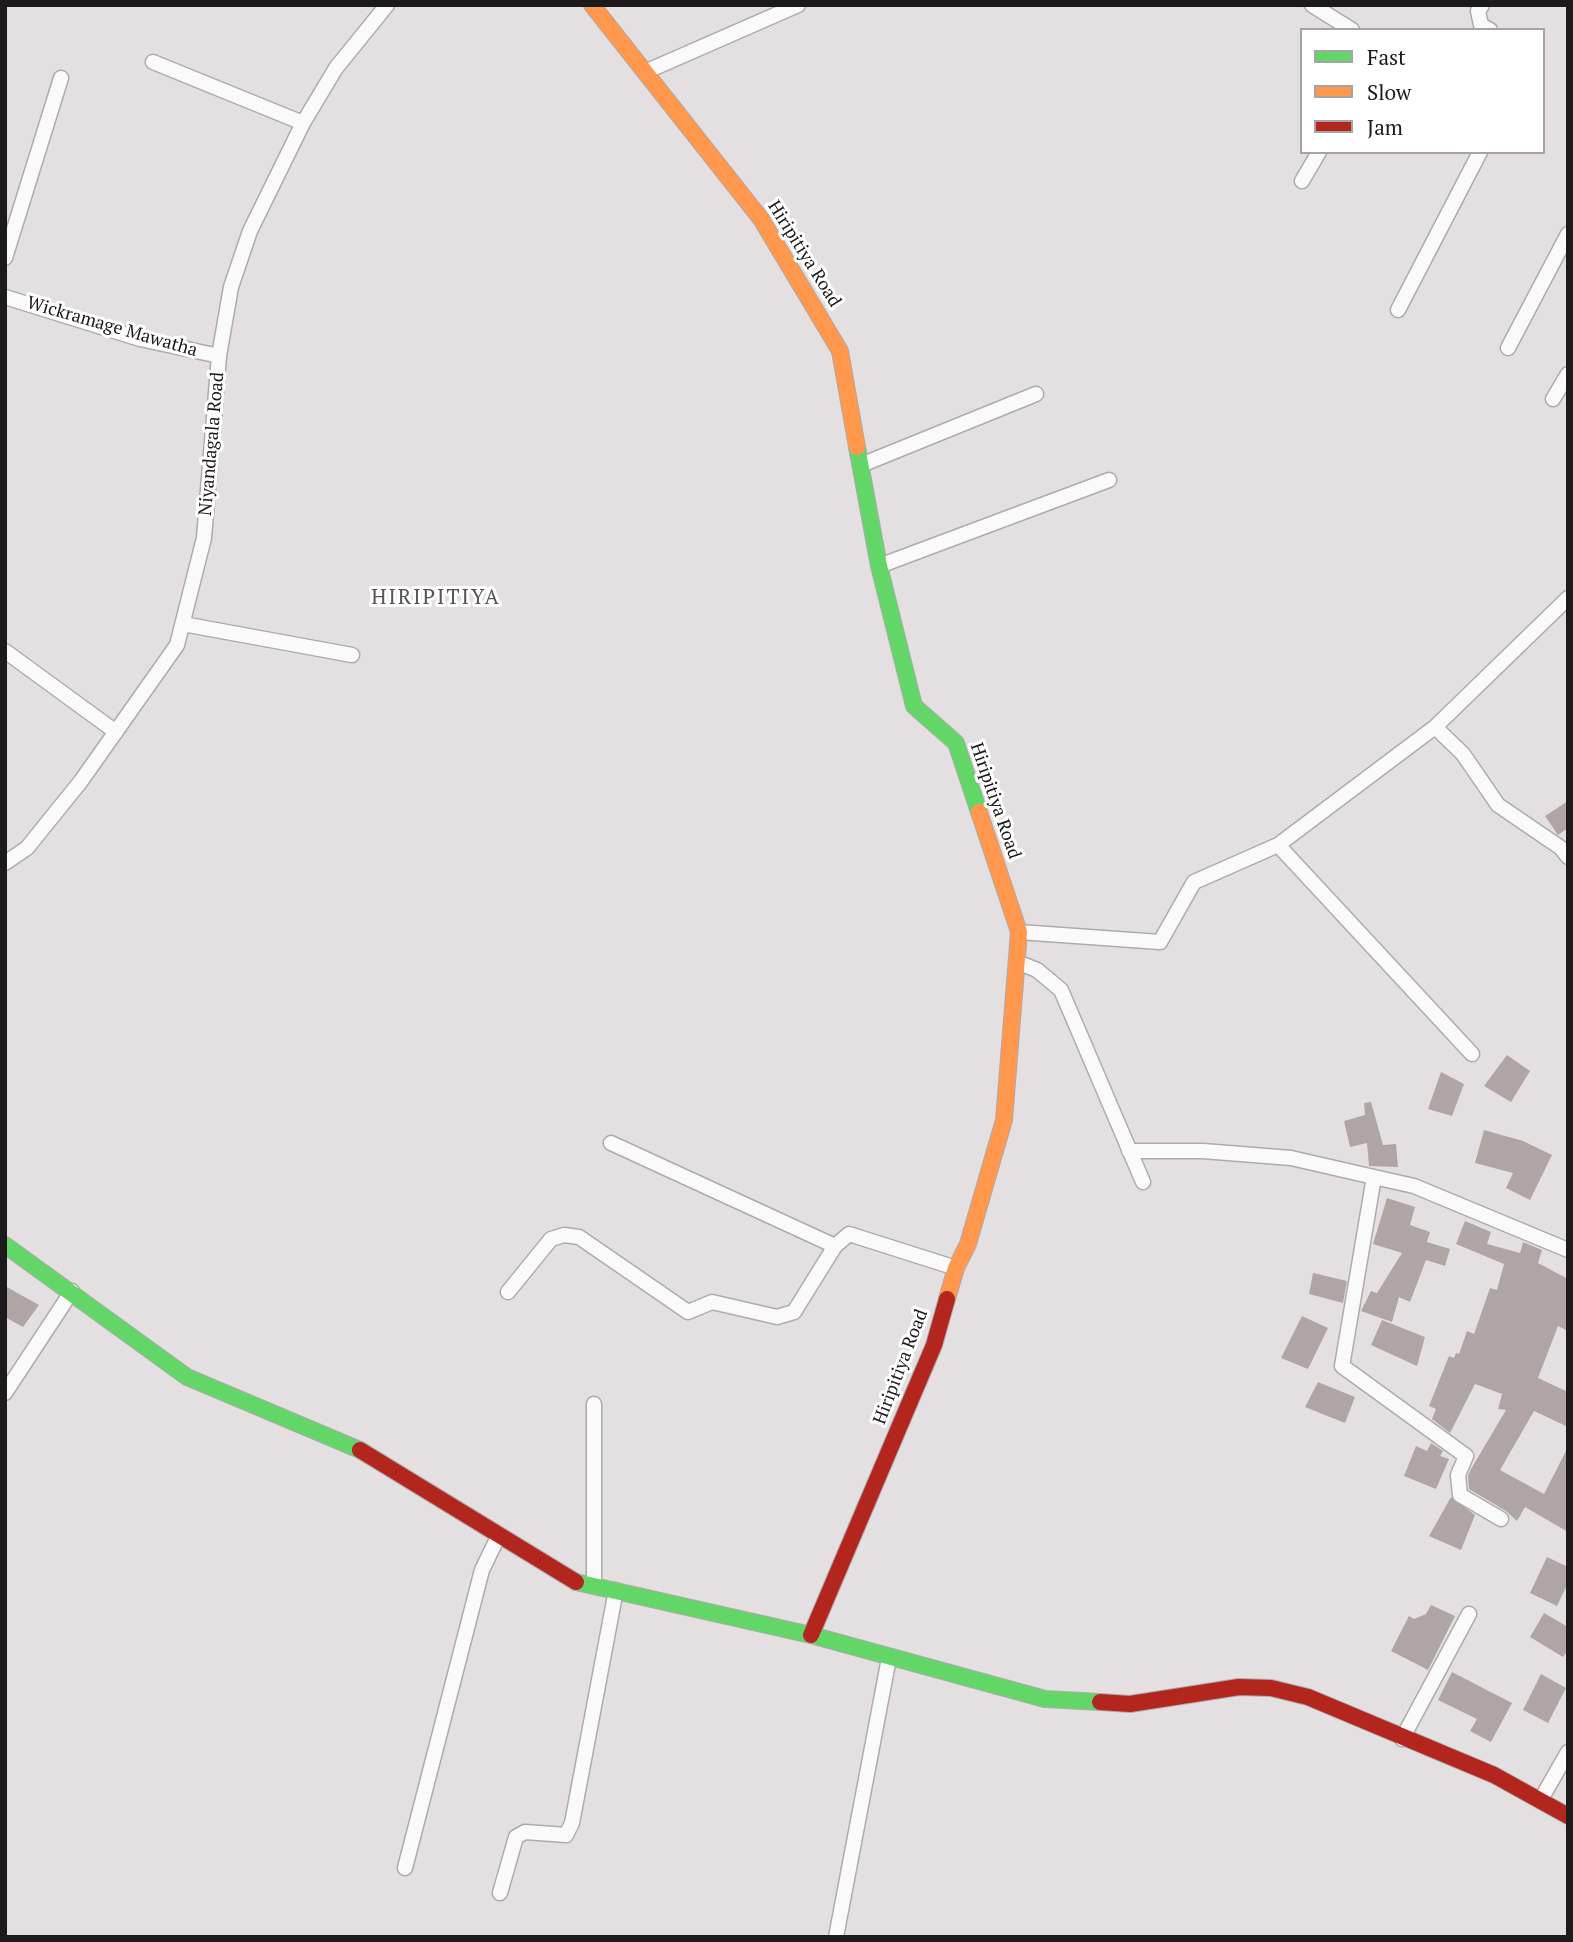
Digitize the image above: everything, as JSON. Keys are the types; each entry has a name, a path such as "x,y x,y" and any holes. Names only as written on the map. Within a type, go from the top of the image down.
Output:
{"street":[{"name":"Niyandagala Road","path":"5,863 27,848 81,781 177,645 204,538 219,356 231,287 250,231 303,122 335,68 387,5"},
{"name":"Hiripitiya Road","path":"592,5 761,219 840,351 878,566 914,706 956,743 1019,932 1004,1120 968,1244 956,1268 934,1345 811,1635"},
{"path":"645,72 798,5"},
{"path":"1312,5 1349,28"},
{"path":"1482,5 1478,11 1481,25 1486,28"},
{"path":"153,62 303,122"},
{"path":"5,258 61,78"},
{"path":"1302,181 1318,154"},
{"path":"1398,310 1479,154"},
{"path":"1508,348 1568,234"},
{"name":"Wickramage Mawatha","path":"5,297 140,339 219,356"},
{"path":"1553,399 1568,374"},
{"path":"861,465 1036,394"},
{"path":"878,566 1109,481"},
{"path":"1019,932 1160,942 1194,882 1279,845 1435,727 1568,598"},
{"path":"183,624 352,654"},
{"path":"5,650 116,732"},
{"path":"1435,727 1463,754 1499,805 1561,848 1568,858"},
{"path":"1279,845 1472,1054"},
{"path":"1017,962 1037,970 1061,990 1143,1182"},
{"path":"611,1143 835,1246"},
{"path":"1129,1151 1203,1151 1291,1158 1414,1186 1568,1250"},
{"path":"1374,1177 1342,1366 1466,1456 1458,1475 1460,1495 1501,1520"},
{"path":"508,1292 551,1239 564,1235 579,1237 688,1312 712,1302 777,1317 794,1312 835,1246 849,1234 956,1268"},
{"path":"5,1245 187,1377 371,1455 569,1580 811,1635 1045,1699 1130,1704 1239,1687 1270,1688 1308,1697 1402,1739 1494,1775 1568,1816"},
{"path":"5,1393 72,1291"},
{"path":"594,1404 594,1585"},
{"path":"405,1868 482,1570 499,1535"},
{"path":"500,1893 516,1837 525,1832 566,1835 572,1823 617,1590"},
{"path":"1402,1739 1469,1614"},
{"path":"836,1937 889,1658"},
{"path":"1540,1801 1568,1752"}],"building":[{"path":"1568,801 1568,828 1558,835 1545,816"},
{"path":"1507,1055 1530,1071 1511,1102 1484,1086"},
{"path":"1441,1072 1464,1084 1452,1116 1428,1109"},
{"path":"1371,1102 1383,1145 1396,1144 1398,1167 1369,1166 1367,1143 1350,1147 1344,1121 1365,1115 1364,1103"},
{"path":"1484,1130 1523,1141 1552,1155 1530,1200 1506,1188 1513,1173 1475,1163"},
{"path":"1387,1198 1415,1207 1410,1225 1430,1232 1427,1242 1450,1249 1445,1266 1426,1260 1410,1302 1399,1297 1392,1322 1361,1311 1371,1291 1377,1293 1402,1253 1373,1244"},
{"path":"1465,1221 1491,1232 1487,1244 1520,1253 1523,1242 1542,1250 1538,1263 1568,1279 1568,1331 1558,1326 1538,1378 1568,1392 1568,1427 1534,1411 1500,1470 1544,1494 1568,1447 1568,1532 1525,1507 1517,1521 1506,1511 1469,1489 1468,1476 1471,1469 1506,1410 1498,1409 1502,1394 1475,1384 1450,1433 1432,1419 1436,1409 1429,1406 1449,1356 1454,1358 1456,1353 1459,1354 1467,1331 1474,1334 1490,1288 1497,1290 1504,1264 1456,1244"},
{"path":"1313,1273 1347,1281 1343,1303 1309,1294"},
{"path":"5,1286 39,1305 23,1327 5,1317"},
{"path":"1302,1316 1328,1328 1308,1369 1281,1358"},
{"path":"1382,1320 1425,1337 1417,1366 1371,1345"},
{"path":"1318,1382 1355,1397 1345,1423 1305,1407"},
{"path":"1431,1443 1443,1451 1440,1456 1449,1459 1436,1489 1404,1476 1416,1446 1427,1451"},
{"path":"1451,1497 1475,1515 1461,1550 1429,1536"},
{"path":"1547,1557 1568,1567 1568,1583 1557,1606 1530,1593"},
{"path":"1431,1605 1455,1616 1428,1670 1391,1651 1409,1616 1414,1619 1426,1614"},
{"path":"1544,1613 1568,1627 1568,1650 1563,1657 1530,1637"},
{"path":"1452,1672 1512,1703 1491,1742 1470,1731 1477,1719 1438,1700"},
{"path":"1541,1674 1566,1688 1548,1723 1523,1710"}],"traffic: fast":[{"path":"857,447 879,566 914,706 956,743 979,812"},
{"path":"5,1245 187,1377 360,1450"},
{"path":"576,1582 811,1635 1045,1699 1100,1702"}],"traffic: slow":[{"path":"592,5 761,219 840,351 857,447"},
{"path":"947,1299 956,1268 968,1244 1004,1120 1019,932 979,812"}],"traffic: jam":[{"path":"811,1635 934,1345 947,1299"},
{"path":"360,1450 576,1582"},
{"path":"1100,1702 1130,1704 1239,1687 1271,1688 1308,1697 1494,1775 1568,1816"}],"district":[{"name":"HIRIPITIYA","path":"436,598"}]}
